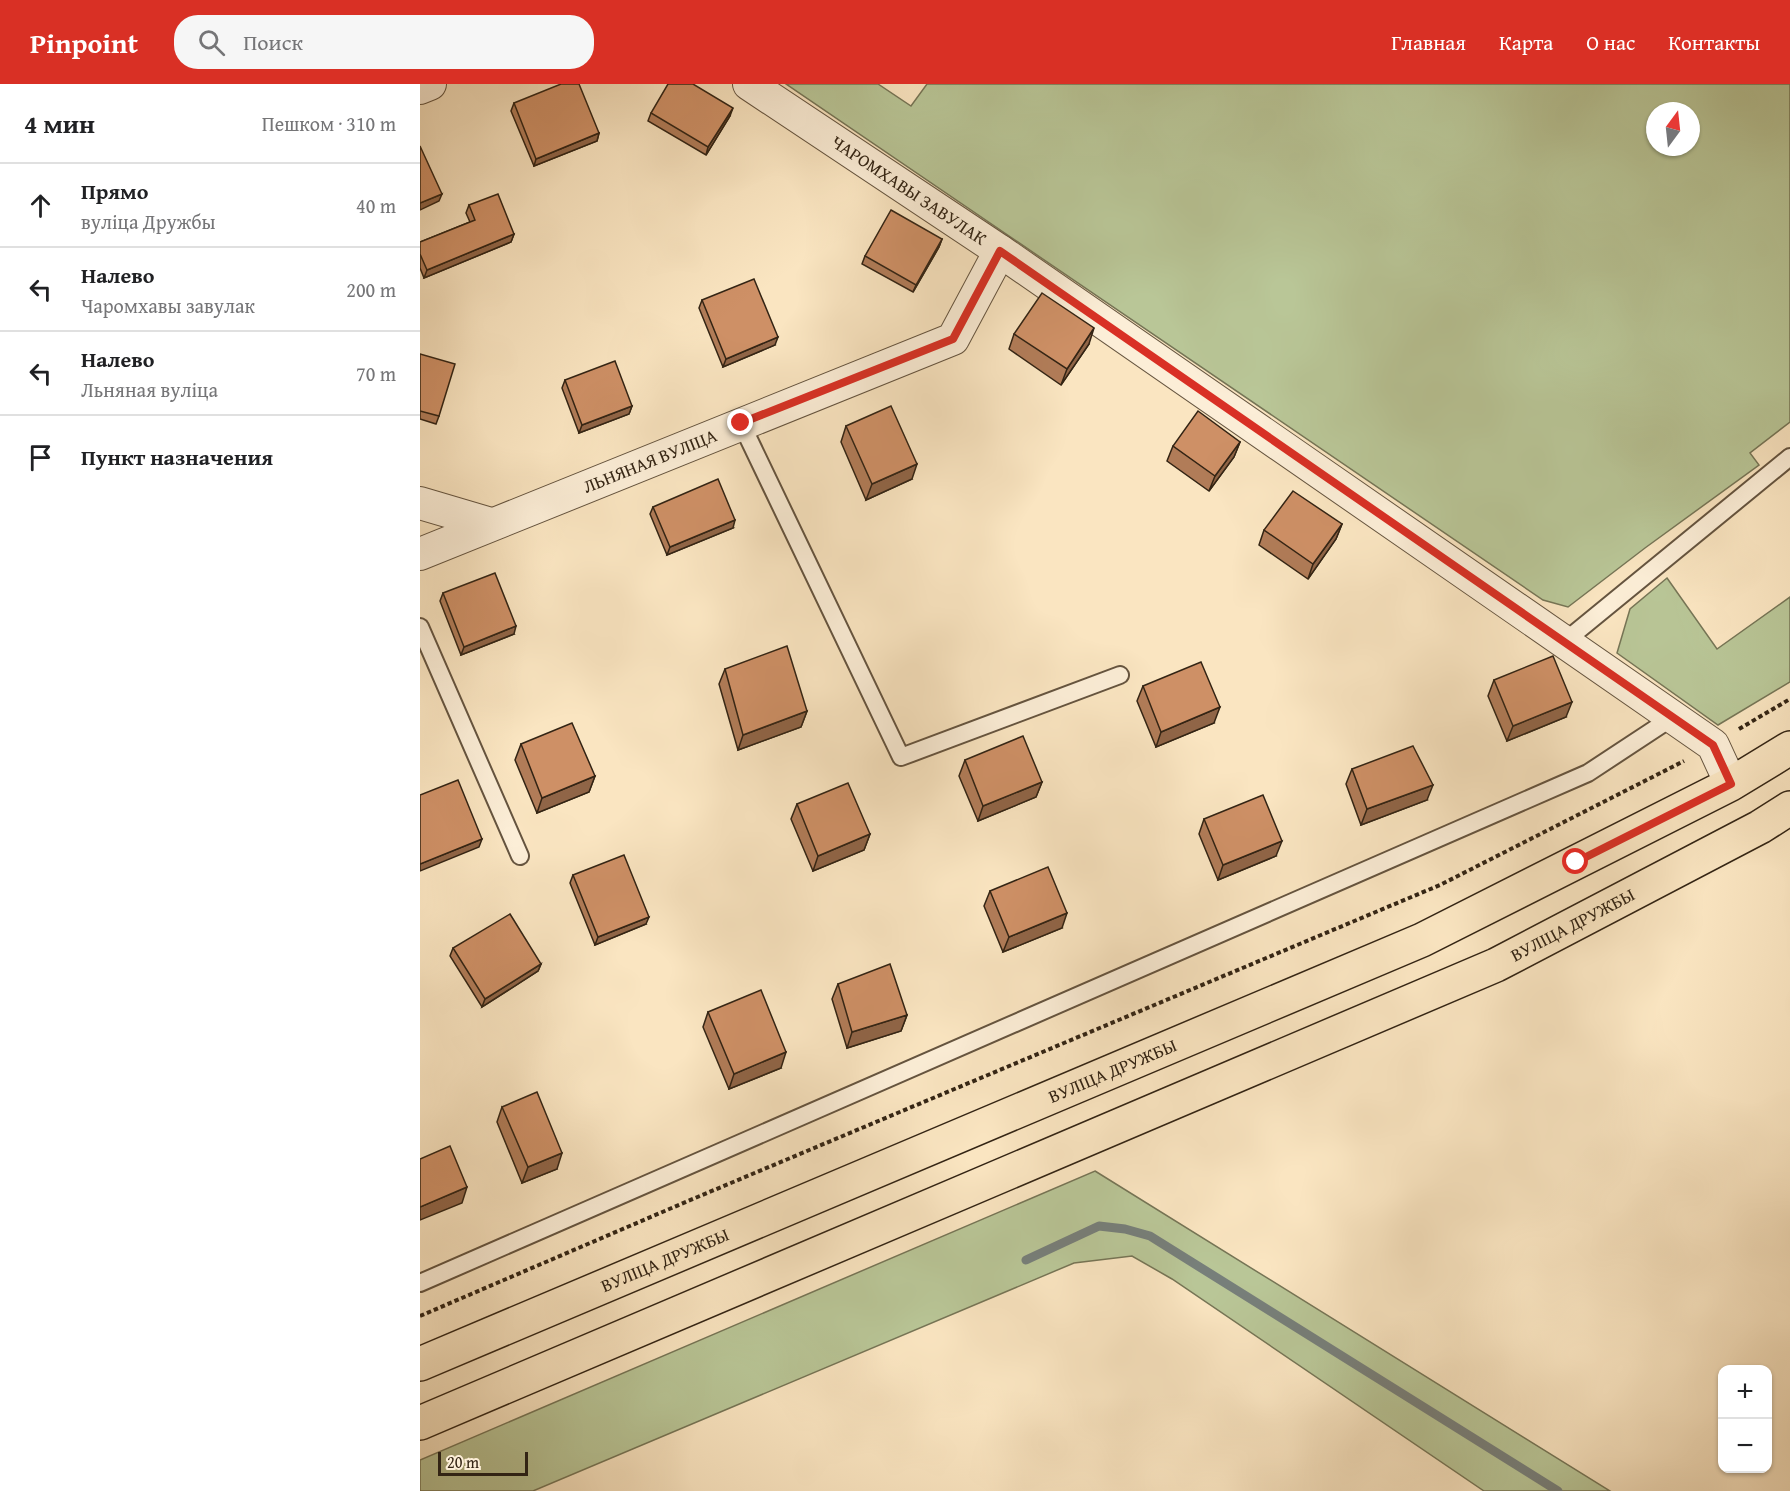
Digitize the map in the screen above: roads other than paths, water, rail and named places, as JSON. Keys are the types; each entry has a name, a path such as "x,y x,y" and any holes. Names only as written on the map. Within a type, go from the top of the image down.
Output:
{"main road":[{"name":"ВУЛІЦА ДРУЖБЫ","path":"420,1364 1422,940 1731,784 1790,748"},
{"name":"ВУЛІЦА ДРУЖБЫ","path":"420,1423 1496,965 1760,827 1790,808"}],"street":[{"path":"420,88 430,84"},
{"name":"ЧАРОМХАВЫ ЗАВУЛАК","path":"749,84 1000,251 1713,745 1731,784"},
{"name":"ЛЬНЯНАЯ ВУЛІЦА","path":"420,554 953,339 1000,251"},
{"path":"420,503 491,524"}],"lane":[{"path":"741,423 901,757 1120,675"},
{"path":"1564,642 1790,457"},
{"path":"420,627 520,856"},
{"path":"420,1283 1588,773 1673,717"}],"waterway":[{"path":"1026,1260 1099,1226 1125,1229 1150,1236 1558,1491"}]}
